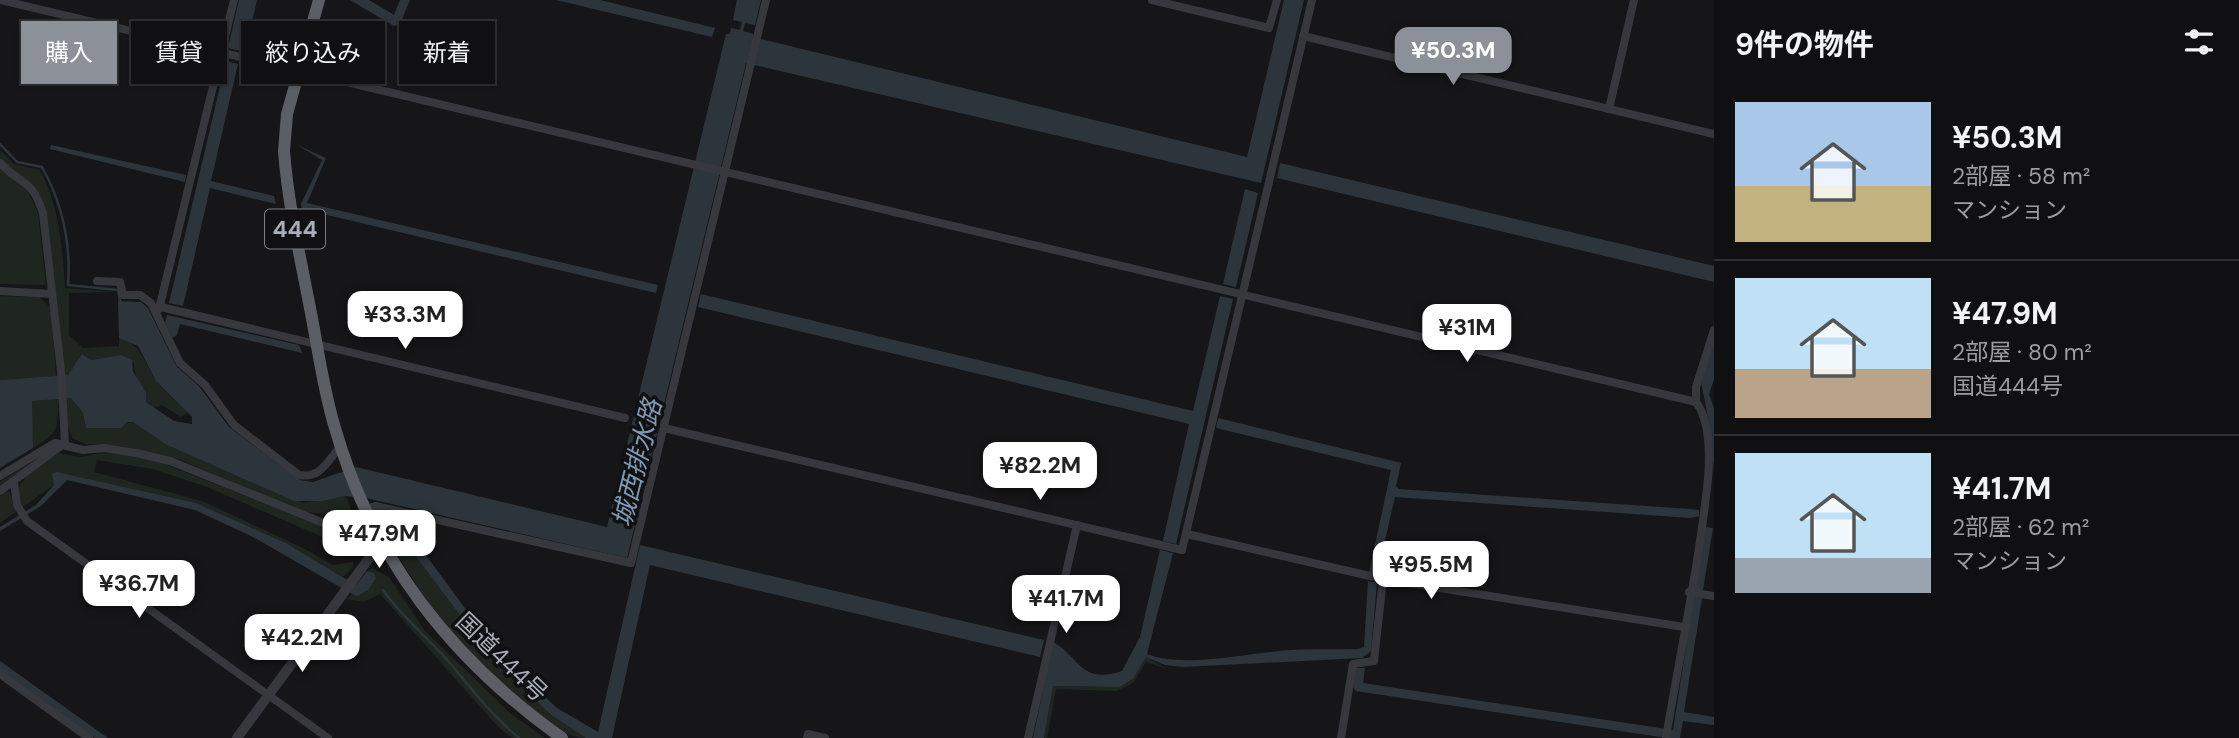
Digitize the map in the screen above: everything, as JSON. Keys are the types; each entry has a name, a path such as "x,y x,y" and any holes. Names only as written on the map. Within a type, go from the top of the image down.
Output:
{"highway":[{"name":"国道444号","path":"312,21 318,0"},
{"name":"国道444号","path":"295,84 287,114 284,151 317,345 342,452 364,506 381,542 438,627 515,705 562,738"}],"street":[{"path":"0,0 131,31"},
{"path":"227,29 234,0"},
{"path":"364,506 375,506 631,563 766,0"},
{"path":"1152,0 1269,27 1277,0"},
{"path":"664,428 1182,550 1311,0"},
{"path":"1609,109 1634,0"},
{"path":"1303,36 1714,134"},
{"path":"213,84 159,309 180,363 205,385 234,425 299,475 312,476 320,473 342,452"},
{"path":"358,84 1696,402"},
{"path":"0,163 26,181 36,193 43,213 61,371 65,443"},
{"path":"97,281 120,282 123,295 140,295 159,309 625,418"},
{"path":"0,291 52,294"},
{"path":"1666,738 1684,627 1695,593 1711,478 1706,427 1702,410 1696,402 1696,387 1714,330"},
{"path":"0,476 55,443 65,443 83,450 104,449 170,461 326,524 352,539 364,543 381,542"},
{"path":"0,491 65,443"},
{"path":"14,483 17,505 27,521 328,738"},
{"path":"1028,738 1077,525"},
{"path":"1187,534 1383,579 1684,627"},
{"path":"237,738 381,542"},
{"path":"1342,738 1353,664 1374,661 1383,579"},
{"path":"1695,593 1714,596"},
{"path":"0,674 89,738"},
{"path":"807,738 808,734 825,738"}],"shaded area":[{"path":"0,150 14,164 40,170 47,184 56,213 65,288 116,292 69,293 69,335 83,348 119,346 119,338 127,341 141,354 159,384 188,413 181,417 162,405 155,408 146,402 134,363 121,355 90,360 82,354 65,376 47,217 38,193 0,160"},
{"path":"0,169 25,185 38,213 46,285 0,284"},
{"path":"0,296 39,297 51,308 56,376 0,380"},
{"path":"65,398 71,398 83,413 86,428 133,422 165,444 303,503 346,496 361,537 354,536 346,524 332,515 299,511 181,460 120,446 85,444 72,438 66,422"},
{"path":"58,399 55,429 48,438 33,448 31,401"},
{"path":"57,453 82,457 101,453 121,454 162,463 329,529 358,550 357,555 348,548 207,487 153,469 97,460 94,472 202,501 333,565 353,562 353,567 343,577 286,543 196,503 52,474 54,485 0,523 0,496 9,491 15,507 17,488 25,479 19,476 0,488 0,482 32,462 41,466"},
{"path":"376,514 402,552 412,551 551,715 586,738 567,734 551,723 514,695 467,650 426,599"},
{"path":"372,568 389,577 425,631 510,713 545,738 512,738 498,727 380,594 364,602 346,599 352,594 357,596 374,573 367,571"},
{"path":"1145,656 1169,670 1146,662 1134,682 1117,691 1056,689 1047,738 1044,738 1053,686 1119,687"}],"water":[{"path":"239,0 257,0 252,21 241,21 241,51 228,48"},
{"path":"350,0 369,0 394,15 400,0 410,0 401,21 394,26"},
{"path":"556,0 600,0 715,28 712,37"},
{"name":"城西排水路","path":"737,0 761,0 755,25 745,23 743,31 753,34 753,37 1247,157 1284,0 1304,0 1261,183 746,63 627,558 366,498 346,496 322,501 294,501 165,444 133,422 127,422 121,428 86,428 83,413 71,398 32,401 33,448 0,468 0,380 68,375 82,354 91,360 121,355 132,360 133,371 146,393 146,402 174,421 192,424 192,417 156,381 138,346 119,338 118,301 141,302 148,308 177,367 199,386 229,427 300,480 313,482 356,467 607,527 726,34 730,34 731,28 740,30 742,22 733,20"},
{"path":"227,61 238,64 211,181 274,196 276,204 210,188 183,306 169,303 221,84 227,84"},
{"path":"51,145 186,175 185,182 50,149"},
{"path":"297,145 326,158 307,203 658,285 656,293 302,209 301,204 322,160"},
{"path":"1280,163 1714,266 1714,282 1277,178"},
{"path":"1245,189 1258,193 1236,287 1223,284"},
{"path":"701,294 1193,411 1220,296 1233,299 1176,544 1163,541 1189,424 698,307"},
{"path":"167,315 299,345 302,353 180,324 177,335 172,338 165,322"},
{"path":"1714,338 1714,379 1709,394 1714,408 1714,472 1710,427 1701,382"},
{"path":"1218,418 1401,463 1396,486 1399,489 1690,509 1699,510 1699,516 1690,518 1395,497 1377,575 1369,573 1391,470 1216,428"},
{"path":"56,472 196,503 286,543 356,585 367,571 374,573 376,578 368,590 357,596 253,537 195,510 67,480 41,506 0,531 0,527 36,505 54,485 52,474"},
{"path":"1705,527 1713,528 1701,590 1684,712 1714,717 1714,725 1683,721 1680,738 1667,738 1356,691 1353,687 1356,668 1365,668 1363,683 1673,730"},
{"path":"411,535 498,653 557,708 598,732 640,545 1044,640 1040,657 650,565 612,738 586,738 551,715 490,655 412,551 402,553 398,545"},
{"path":"1160,550 1173,553 1147,654 1160,658 1191,660 1292,650 1358,649 1364,647 1368,581 1377,583 1371,651 1362,658 1183,667 1165,665 1146,657 1133,679 1119,687 1053,686 1044,738 1033,738 1053,642 1088,672 1108,674 1122,671 1140,637"},
{"path":"0,661 108,738 95,738 0,670"}],"waterway":[{"path":"0,144 17,162 42,167 49,181 64,224 68,285 118,290 120,301"},
{"path":"383,590 491,711 519,738"}]}
